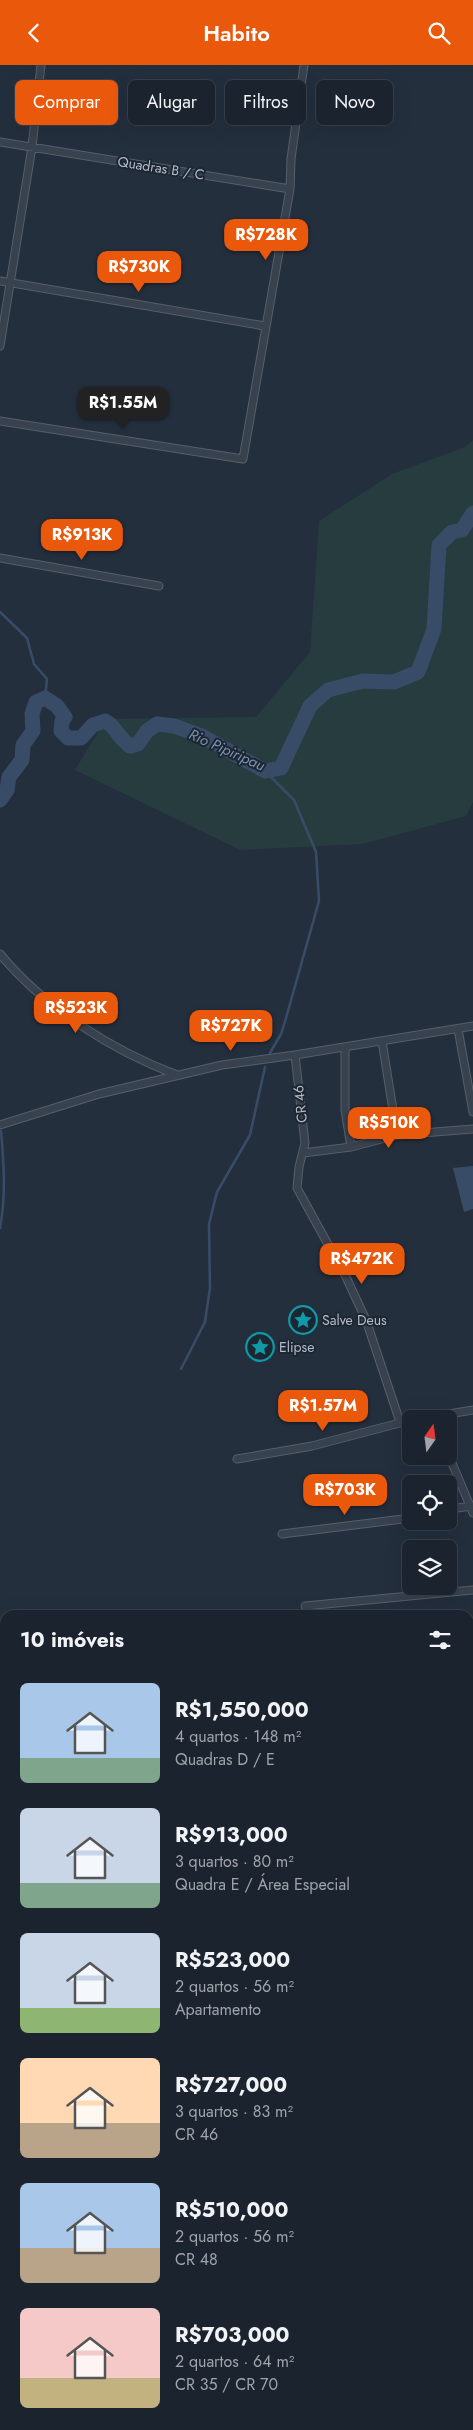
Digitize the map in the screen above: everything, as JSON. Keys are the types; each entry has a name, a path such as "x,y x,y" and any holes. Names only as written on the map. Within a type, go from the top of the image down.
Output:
{"street":[{"path":"0,346 32,147 41,65"},
{"path":"0,421 243,459 290,189 291,159 304,65"},
{"name":"Quadras B / C","path":"0,142 290,189"},
{"path":"0,281 265,326"},
{"path":"0,559 159,586"},
{"path":"0,954 29,985 117,1049 179,1075"},
{"path":"0,1125 99,1094 222,1065 473,1026"},
{"path":"458,1029 473,1113"},
{"path":"382,1041 397,1135"},
{"path":"345,1047 345,1110 350,1147"},
{"name":"CR 46","path":"295,1055 304,1143 297,1188 346,1277 366,1320 400,1422"},
{"path":"303,1153 350,1147 397,1135 473,1129"},
{"path":"458,1413 473,1410"},
{"path":"236,1459 312,1446 400,1422"},
{"path":"453,1465 472,1509 457,1509"},
{"path":"282,1534 402,1519"},
{"path":"305,1606 473,1590"}],"green space":[{"path":"473,440 473,802 466,816 363,844 240,850 75,770 106,719 256,717 310,652 319,521 392,474 465,447"}],"water":[{"path":"473,1166 473,1209 464,1212 453,1168"}],"waterway":[{"name":"Rio Pipiripau","path":"0,800 7,790 9,777 22,760 23,745 33,731 32,714 36,702 45,698 57,706 65,717 62,721 61,731 68,738 81,738 93,725 105,721 130,746 138,744 147,731 157,724 174,726 202,736 265,771 281,768 310,706 328,690 363,681 394,682 418,672 434,629 439,545 452,532 462,530 473,513"},
{"path":"0,612 27,638 34,664 47,679 45,698"},
{"path":"265,771 294,800 316,852 319,901 281,1034 270,1053"},
{"path":"181,1369 205,1322 210,1288 209,1224 217,1192 250,1135 265,1067"},
{"path":"0,1228 4,1180 1,1131"}],"place":[{"name":"Salve Deus","path":"303,1320"},
{"name":"Elipse","path":"260,1347"}]}
